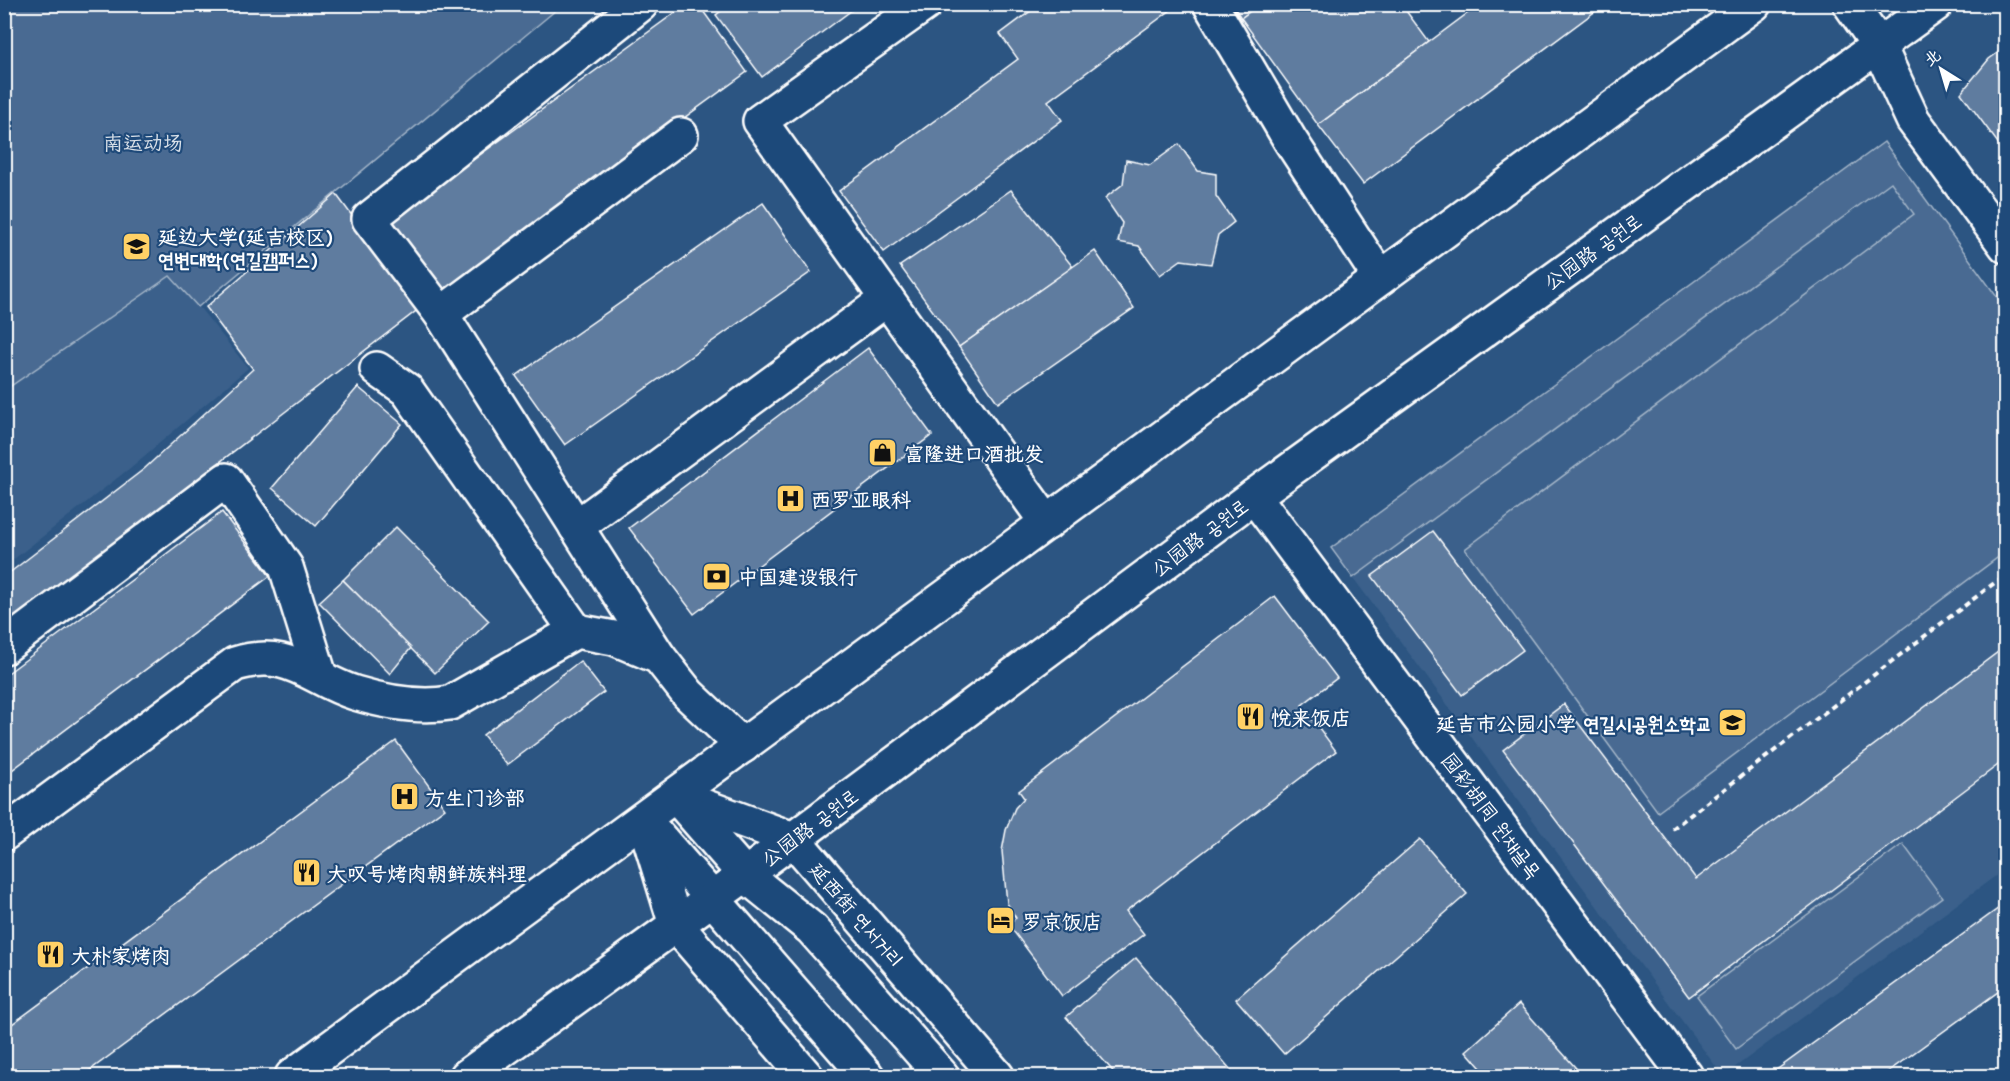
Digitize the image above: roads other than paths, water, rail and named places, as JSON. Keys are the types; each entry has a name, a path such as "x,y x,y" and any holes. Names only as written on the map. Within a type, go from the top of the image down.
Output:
{"main road":[{"path":"640,4 369,219 441,314 659,657 688,694 743,746"},
{"path":"925,4 760,121 1047,522"},
{"path":"1210,4 1290,140 1380,278"},
{"path":"292,1077 1754,4"},
{"path":"1850,4 1878,44 1914,120 2006,246"},
{"name":"公园路 공원로","path":"467,1077 746,875 1254,496 1936,4"},
{"path":"441,314 681,135"},
{"path":"576,527 887,299"},
{"path":"377,369 407,390 576,631"},
{"path":"4,646 226,480 285,567 320,676"},
{"name":"园彩胡同 원채골목","path":"1254,496 1686,1077"},
{"path":"4,834 235,664 255,658 277,658 355,693 428,706 450,703 576,631 614,638 659,657"},
{"path":"676,796 746,875 812,929 942,1077"},
{"name":"延西街 연서거리","path":"676,796 793,840 997,1077"},
{"path":"644,820 867,1077"},
{"path":"644,820 676,925 806,1077"}],"place":[{"name":"延边大学(延吉校区) 연변대학(연길캠퍼스)","path":"137,247"},
{"name":"富隆进口酒批发","path":"883,453"},
{"name":"西罗亚眼科","path":"790,499"},
{"name":"中国建设银行","path":"717,576"},
{"name":"悦来饭店","path":"1250,717"},
{"name":"延吉市公园小学 연길시공원소학교","path":"1733,723"},
{"name":"方生门诊部","path":"404,797"},
{"name":"大叹号烤肉朝鲜族料理","path":"306,873"},
{"name":"罗京饭店","path":"1001,921"},
{"name":"大朴家烤肉","path":"50,955"}],"park label":[{"name":"南运动场","path":"143,142"}]}
